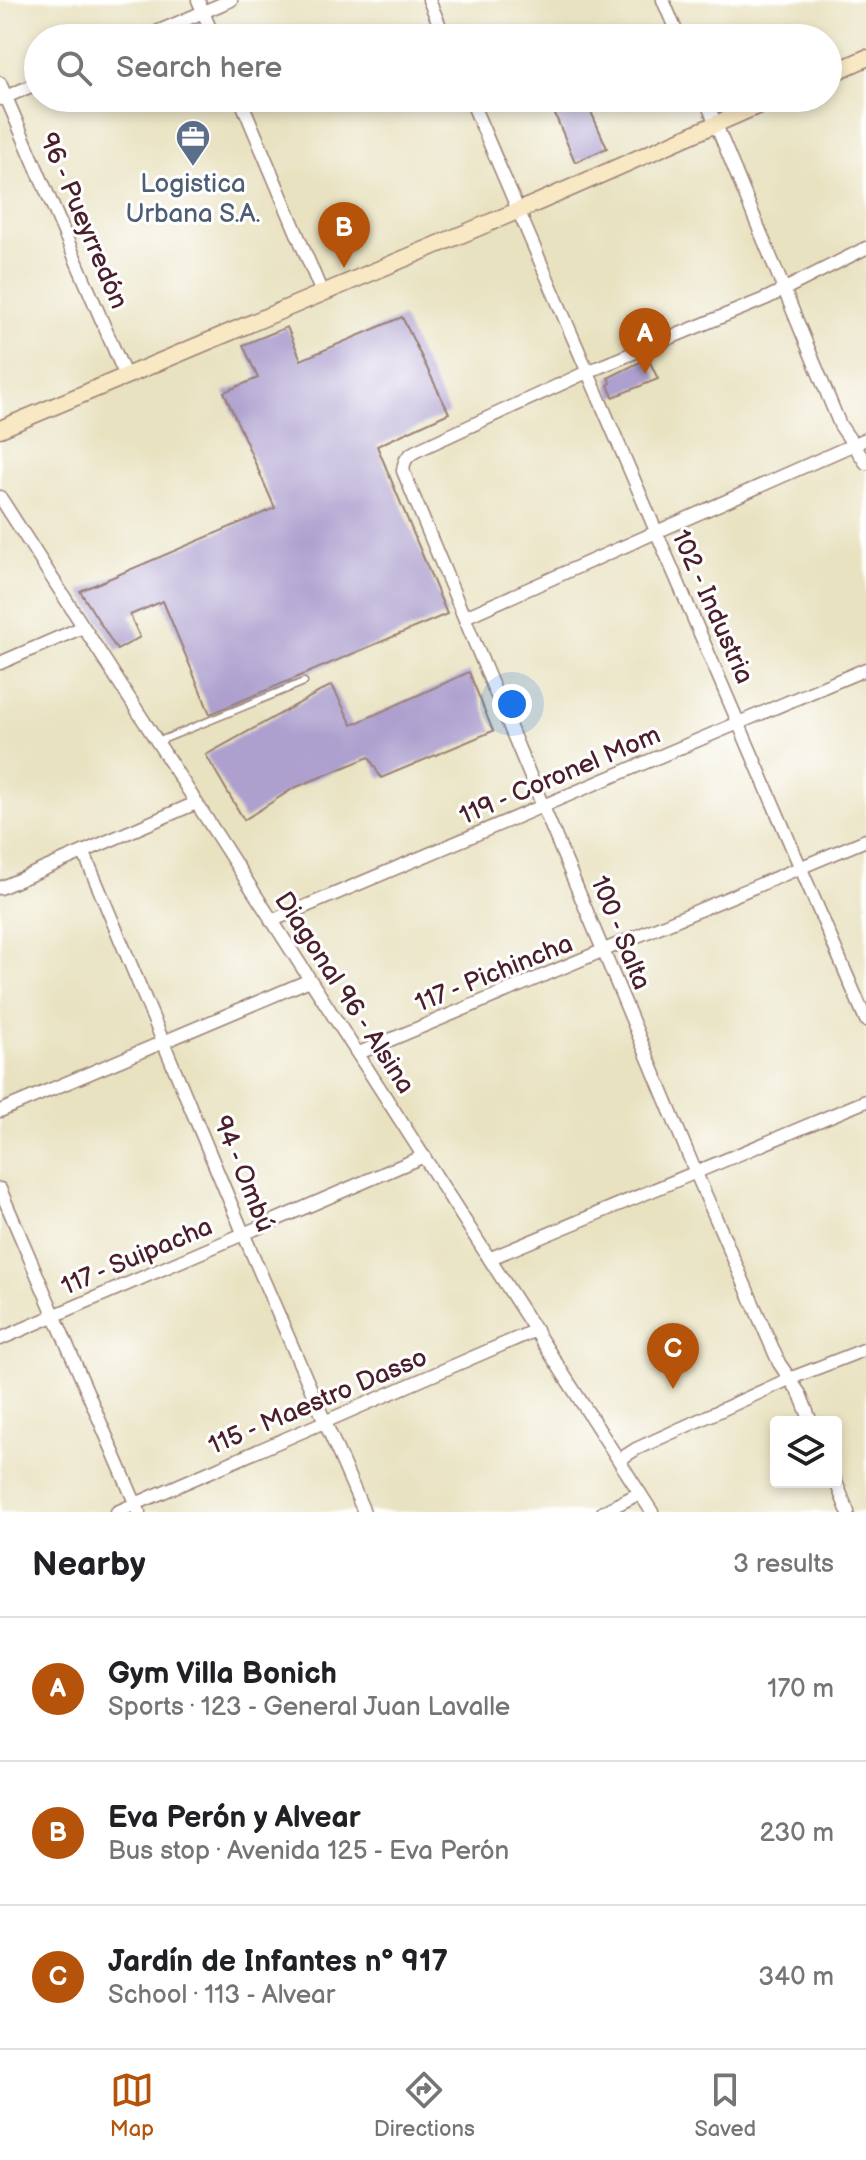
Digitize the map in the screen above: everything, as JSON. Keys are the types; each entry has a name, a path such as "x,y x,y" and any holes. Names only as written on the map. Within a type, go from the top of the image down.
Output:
{"main road":[{"path":"842,69 866,58"},
{"path":"0,429 744,112"}],"street":[{"path":"168,24 201,6 231,0"},
{"path":"429,0 439,24"},
{"path":"663,0 673,24"},
{"name":"96 - Pueyrredón","path":"0,83 3,98 126,377"},
{"path":"3,98 24,89"},
{"path":"246,112 322,293"},
{"name":"102 - Industria","path":"476,112 866,1020"},
{"path":"711,112 840,425 861,442 866,463"},
{"path":"587,372 784,290 866,248"},
{"name":"100 - Salta","path":"587,372 407,456 403,471 696,1173 779,1363 800,1394 809,1416"},
{"path":"465,617 861,442"},
{"name":"Diagonal 96 - Alsina","path":"0,497 652,1512"},
{"path":"0,663 83,627"},
{"name":"119 - Coronel Mom","path":"271,921 866,669"},
{"path":"0,888 196,803"},
{"name":"117 - Pichincha","path":"359,1053 866,840"},
{"name":"94 - Ombú","path":"84,853 324,1424 364,1512"},
{"path":"0,1111 310,980"},
{"path":"491,1258 866,1101"},
{"name":"117 - Suipacha","path":"0,1339 424,1156"},
{"path":"0,1189 138,1508"},
{"name":"115 - Maestro Dasso","path":"117,1512 138,1508 536,1330"},
{"path":"619,1460 636,1449 789,1379 866,1349"},
{"path":"838,1488 848,1512"},
{"path":"603,1512 640,1493"}],"lane":[{"path":"157,742 304,682"}],"building":[{"path":"554,112 591,112 607,148 575,162"},
{"path":"402,317 449,413 377,446 447,614 210,714 163,601 130,615 140,637 117,650 80,591 275,508 224,392 258,378 243,345 287,327 301,360"},
{"path":"648,358 658,379 613,397 608,378"},
{"path":"469,672 493,731 381,778 369,757 294,788 244,820 206,755 332,685 352,725"}],"place":[{"name":"Logistica Urbana S.A.","path":"193,168"},
{"name":"Eva Perón y Alvear","path":"344,268"},
{"name":"Gym Villa Bonich","path":"645,374"},
{"name":"Jardín de Infantes nº 917","path":"673,1389"}]}
